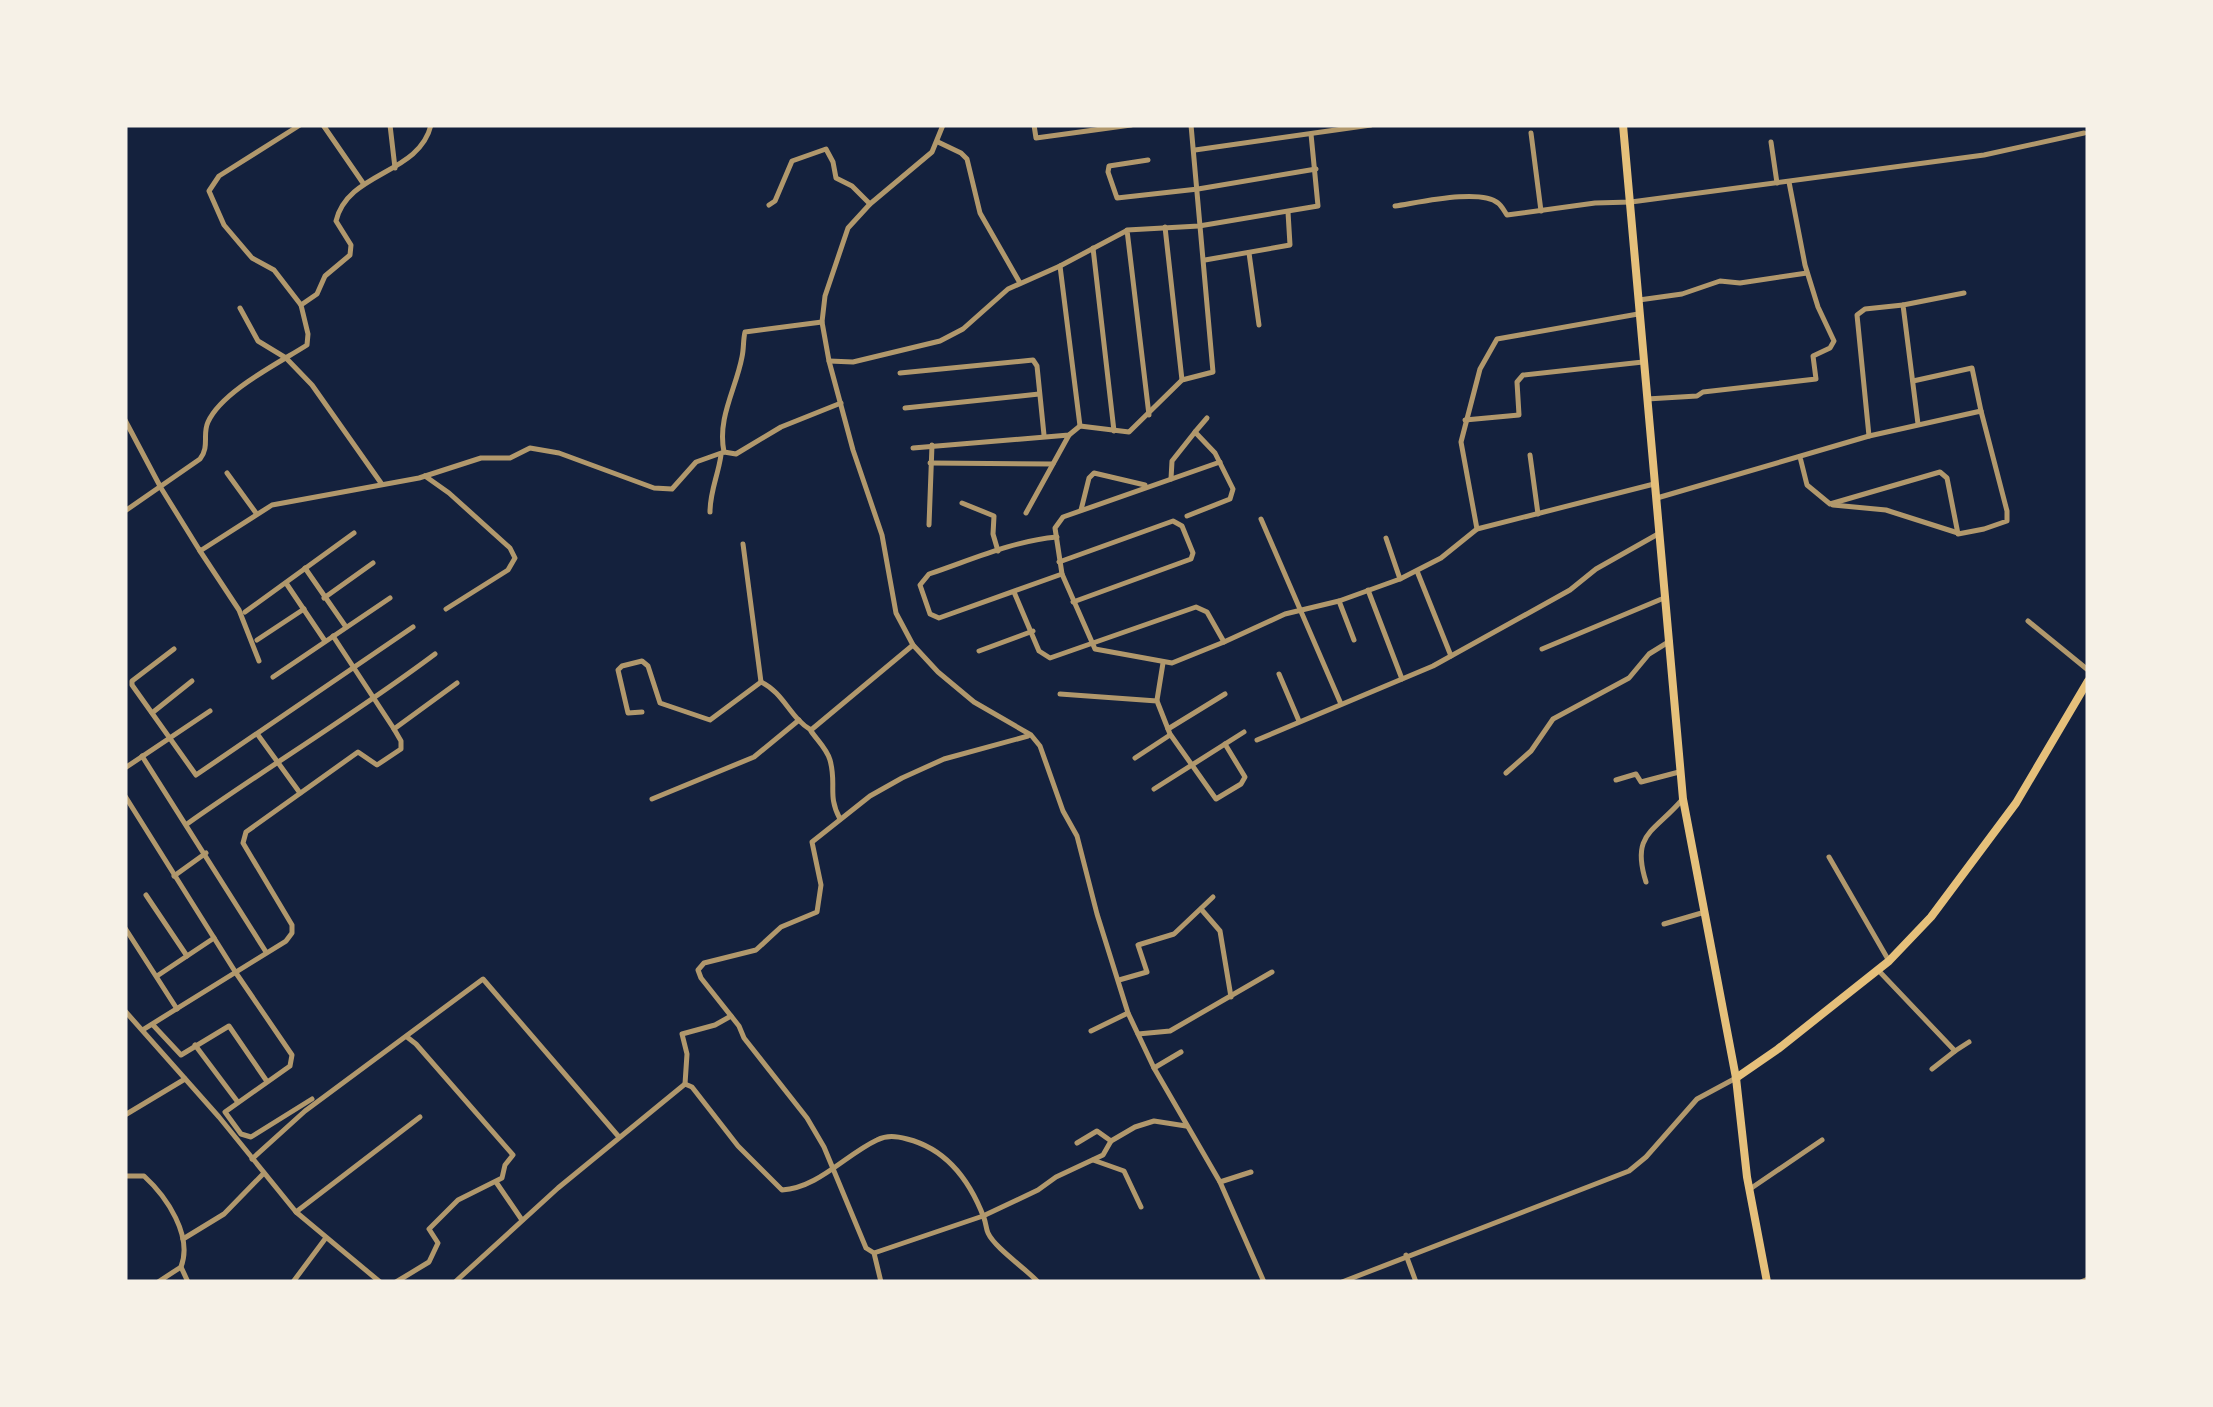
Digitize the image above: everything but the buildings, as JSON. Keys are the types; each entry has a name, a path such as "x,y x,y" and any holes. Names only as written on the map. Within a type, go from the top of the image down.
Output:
{"main road":[{"path":"1623,125 1683,799 1736,1078 1749,1190 1767,1282"},
{"path":"1736,1078 1889,961 1931,917 2016,803 2088,681"}],"street":[{"path":"125,511 204,454 206,428 236,392 309,342 301,305 274,270 252,258 224,226 210,191 218,176 300,125"},
{"path":"323,125 363,183"},
{"path":"390,125 394,168"},
{"path":"301,305 317,294 325,276 350,255 350,245 336,217 363,183 394,168 426,141 432,125"},
{"path":"943,125 938,142 905,178 870,204 848,228 825,296 822,322 829,361 882,535 896,613 913,645 938,672 974,702 1031,735 1040,746 1063,811 1077,836 1128,1013 1154,1068 1220,1182 1264,1282"},
{"path":"1034,125 1036,138 1131,125"},
{"path":"1026,513 1069,435 1080,426 1130,432 1182,380 1213,372 1191,125"},
{"path":"1195,150 1371,125"},
{"path":"1531,132 1541,211"},
{"path":"1395,206 1477,197 1498,202 1506,214 1631,202 1984,155 2084,133"},
{"path":"829,361 853,362 940,342 963,329 994,300 1020,283 1127,230 1199,226 1315,208 1320,204 1312,134"},
{"path":"938,142 967,159 980,212 1020,283"},
{"path":"1771,142 1777,184"},
{"path":"769,205 776,201 792,161 826,149 836,178 852,186 870,204"},
{"path":"1148,160 1109,166 1116,198 1316,169"},
{"path":"1647,399 1816,380 1812,356 1830,348 1833,333 1818,307 1807,273 1789,182"},
{"path":"1205,260 1292,244 1288,212"},
{"path":"1165,227 1182,380"},
{"path":"1127,230 1149,415"},
{"path":"1092,248 1114,431"},
{"path":"1249,253 1260,325"},
{"path":"1060,266 1080,426"},
{"path":"1638,300 1682,294 1720,281 1740,283 1807,273"},
{"path":"1869,436 1856,314 1865,309 1964,294"},
{"path":"1902,305 1918,424"},
{"path":"240,308 258,341 286,358 312,385 381,484"},
{"path":"1477,529 1461,442 1484,358 1497,339 1638,314"},
{"path":"710,512 726,412 743,356 745,332 822,322"},
{"path":"900,373 1030,359 1037,366 1044,435"},
{"path":"1465,420 1518,416 1518,382 1523,375 1643,362"},
{"path":"1800,457 1807,485 1830,504 1886,510 1958,534 1998,526 2008,517 1981,411 1976,375 1970,367 1912,382"},
{"path":"904,408 1038,394"},
{"path":"200,551 272,505 425,476 475,460 510,458 530,448 559,453 664,490 672,489 696,462 736,454 781,426 841,403"},
{"path":"1657,498 1869,436 1981,411"},
{"path":"1171,479 1172,461 1207,418"},
{"path":"125,420 161,488 239,610 260,662"},
{"path":"1187,516 1230,499 1233,494 1220,462 1195,432"},
{"path":"912,448 1069,435"},
{"path":"929,524 932,446"},
{"path":"1530,454 1538,514"},
{"path":"1220,462 1059,520 1058,562 1095,649 1162,663 1179,662 1302,610 1400,579 1441,558 1477,529 1656,483"},
{"path":"930,463 1053,464"},
{"path":"1081,510 1090,478 1097,472 1148,486"},
{"path":"1830,504 1942,472 1947,478 1958,534"},
{"path":"226,473 256,513"},
{"path":"425,476 449,492 510,548 515,558 508,570 446,609"},
{"path":"962,503 994,516 993,534 998,551"},
{"path":"1261,518 1341,704"},
{"path":"1058,562 1173,520 1182,526 1193,553 1192,559 1170,568 1073,602"},
{"path":"244,612 354,532"},
{"path":"1257,740 1451,656 1570,590 1596,569 1660,533"},
{"path":"1056,536 1031,539 924,577 920,585 930,614 939,618 1062,574"},
{"path":"1386,538 1400,579"},
{"path":"743,544 761,682"},
{"path":"324,598 373,563"},
{"path":"304,567 346,627"},
{"path":"1417,571 1451,656"},
{"path":"286,583 325,640"},
{"path":"1368,590 1402,679"},
{"path":"1014,592 1040,651 1053,658 1196,607 1207,612 1224,642"},
{"path":"1542,649 1666,597"},
{"path":"273,677 390,598"},
{"path":"1339,601 1354,640"},
{"path":"257,640 304,609"},
{"path":"2028,620 2088,670"},
{"path":"174,649 128,683 196,775 413,627"},
{"path":"979,650 1033,631"},
{"path":"144,1029 286,940 293,929 242,839 249,830 359,751 379,765 400,749 401,741 333,636"},
{"path":"1506,773 1531,751 1553,719 1629,678 1650,654 1670,642"},
{"path":"811,730 913,645"},
{"path":"187,824 374,700 435,654"},
{"path":"642,712 631,714 626,710 618,670 622,666 645,663 658,701 708,720 761,682"},
{"path":"1162,663 1156,700 1169,731 1212,797 1222,797 1241,784 1244,777 1225,744"},
{"path":"1279,674 1299,722"},
{"path":"152,713 192,680"},
{"path":"394,730 457,682"},
{"path":"761,682 778,691 811,730 830,762 835,785 831,803 840,818"},
{"path":"1060,694 1156,700"},
{"path":"1135,758 1225,694"},
{"path":"125,768 210,711"},
{"path":"652,799 754,757 799,720"},
{"path":"1154,789 1244,732"},
{"path":"257,734 300,793"},
{"path":"880,1282 874,1253 866,1248 830,1157 698,970 704,963 756,950 781,926 817,912 821,884 812,842 870,796 944,759 1031,735"},
{"path":"142,756 266,952"},
{"path":"1616,780 1636,774 1642,782 1682,771"},
{"path":"125,796 292,1054 290,1066 225,1112 247,1137 256,1136 312,1099"},
{"path":"1646,882 1639,859 1642,846 1683,799"},
{"path":"174,876 206,853"},
{"path":"1829,857 1889,961"},
{"path":"146,895 186,956"},
{"path":"1119,980 1147,972 1138,945 1174,934 1213,897"},
{"path":"1201,908 1220,931 1231,997"},
{"path":"1664,924 1704,912"},
{"path":"125,928 177,1009"},
{"path":"156,976 214,938"},
{"path":"1878,970 1954,1051"},
{"path":"1138,1034 1170,1032 1272,972"},
{"path":"252,1159 305,1111 483,979 619,1136"},
{"path":"125,1010 296,1212 380,1282"},
{"path":"1091,1031 1128,1013"},
{"path":"455,1282 619,1136 684,1084 687,1054 682,1034 731,1016"},
{"path":"153,1025 178,1054 186,1054 229,1026 266,1080"},
{"path":"396,1282 430,1260 438,1243 428,1228 446,1209 504,1176 512,1152 406,1036"},
{"path":"1932,1070 1968,1042"},
{"path":"195,1045 237,1101"},
{"path":"1154,1068 1181,1052"},
{"path":"1342,1282 1629,1171 1646,1158 1697,1099 1736,1078"},
{"path":"125,1116 185,1079"},
{"path":"684,1084 692,1087 738,1146 778,1188 785,1190 833,1168 880,1138 898,1136 943,1154 956,1167 983,1216 989,1236 1038,1282"},
{"path":"296,1212 420,1117"},
{"path":"874,1253 983,1216 1038,1190 1065,1172 1103,1155 1111,1141 1135,1127 1154,1120 1188,1127"},
{"path":"1077,1143 1097,1130 1111,1141"},
{"path":"1749,1190 1822,1140"},
{"path":"1093,1160 1124,1171 1141,1206"},
{"path":"1220,1182 1251,1172"},
{"path":"183,1239 224,1214 264,1173"},
{"path":"125,1176 138,1174 151,1182 183,1239 186,1254 180,1267 158,1282"},
{"path":"496,1182 522,1220"},
{"path":"293,1282 325,1239"},
{"path":"1406,1255 1416,1282"},
{"path":"180,1267 188,1282"}]}
